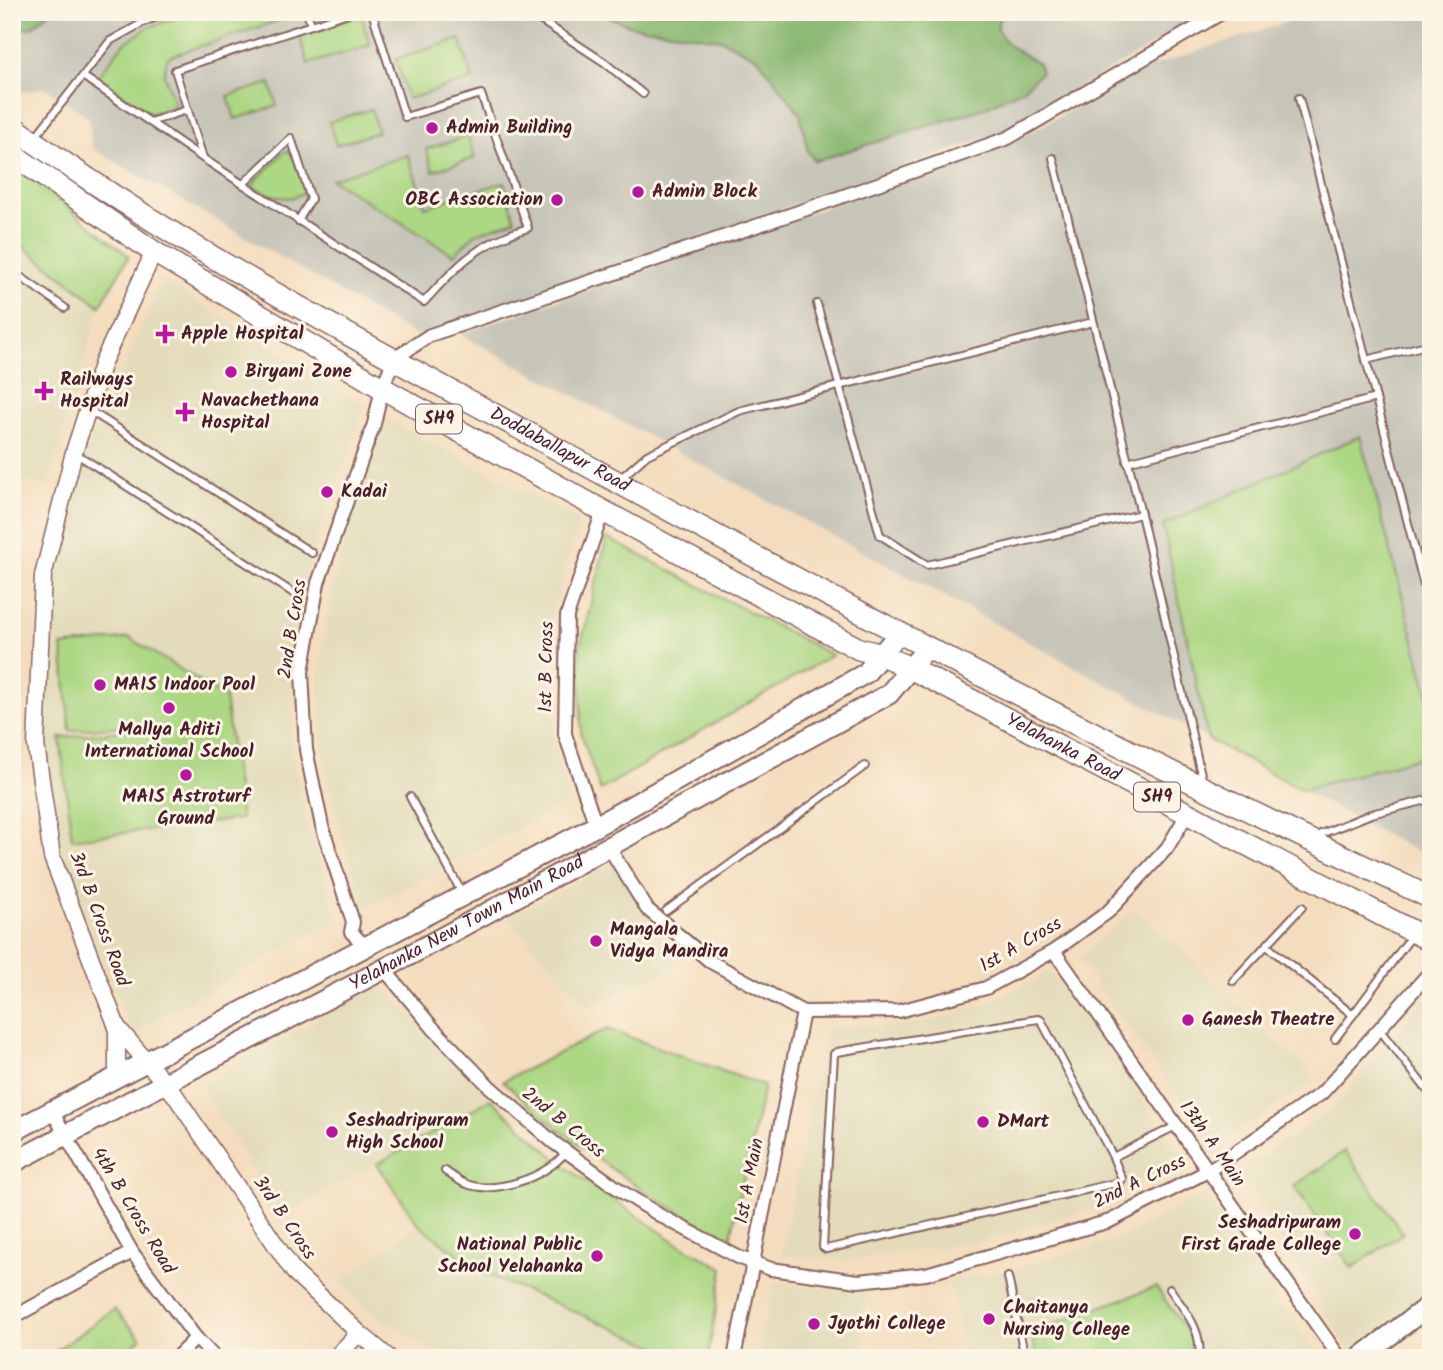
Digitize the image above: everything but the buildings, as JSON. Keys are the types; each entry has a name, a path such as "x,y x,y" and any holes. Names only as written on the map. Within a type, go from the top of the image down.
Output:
{"main road":[{"name":"Doddaballapur Road","path":"12,126 176,237 617,482 898,634"},
{"name":"Doddaballapur Road","path":"12,154 154,252 382,388 859,649 882,655"},
{"name":"Yelahanka New Town Main Road","path":"12,1132 596,826 862,676 898,634"},
{"name":"Yelahanka Road","path":"898,634 1307,840 1431,898"},
{"name":"Yelahanka New Town Main Road","path":"12,1163 384,969 889,694 926,649"},
{"name":"Yelahanka Road","path":"882,655 1423,937"},
{"path":"1360,1358 1431,1304"}],"street":[{"path":"394,359 430,335 801,211 1008,138 1223,12"},
{"name":"3rd B Cross Road","path":"148,1061 117,1027 52,857 36,745 43,576 74,452 103,362 154,252"},
{"name":"2nd B Cross","path":"365,946 351,932 353,922 321,826 306,750 302,672 318,583 394,359"},
{"name":"1st B Cross","path":"596,826 565,734 566,616 603,511"},
{"name":"1st A Cross","path":"803,1012 899,1011 986,988 1054,951 1108,912 1177,835 1188,813"},
{"path":"608,846 647,909 711,962 803,1012"},
{"name":"13th A Main","path":"1054,951 1340,1358"},
{"name":"2nd B Cross","path":"384,969 460,1058 520,1115 566,1152 661,1216 753,1262"},
{"name":"2nd A Cross","path":"753,1262 771,1269 858,1281 926,1274 1110,1221 1208,1171 1322,1093 1431,971"},
{"name":"1st A Main","path":"734,1358 803,1012"},
{"path":"117,1027 117,1077"},
{"name":"3rd B Cross","path":"148,1061 175,1095 293,1272 389,1358"},
{"name":"4th B Cross Road","path":"52,1111 132,1252 196,1338 215,1358"},
{"path":"12,1318 132,1252"},
{"path":"335,1358 359,1333"},
{"path":"176,1358 196,1338"}],"lane":[{"path":"32,141 110,41 146,21 170,12"},
{"path":"307,12 311,24"},
{"path":"204,159 174,70 351,12"},
{"path":"84,76 204,159 424,303 454,268 479,249 499,237 528,228 481,94 405,117 372,12"},
{"path":"533,12 540,20 604,62 643,94"},
{"path":"1299,98 1431,613"},
{"path":"149,122 187,110"},
{"path":"243,184 291,138 311,199 298,220"},
{"path":"1054,158 1205,789"},
{"path":"12,271 65,308"},
{"path":"817,304 880,535 927,565 1141,514"},
{"path":"617,482 648,454 739,411 1093,322"},
{"path":"1366,360 1431,344"},
{"path":"1127,462 1376,398"},
{"path":"88,409 312,553"},
{"path":"74,452 298,596"},
{"path":"666,911 865,766"},
{"path":"410,797 463,895"},
{"path":"1307,840 1371,814 1431,799"},
{"path":"1233,981 1302,907"},
{"path":"1335,1039 1423,937"},
{"path":"1267,946 1353,1015"},
{"path":"1041,1020 1113,1157 1121,1174 1120,1182 826,1249 823,1247 834,1054 837,1052 1041,1020"},
{"path":"1379,1029 1431,1095"},
{"path":"1113,1157 1176,1126"},
{"path":"445,1171 466,1184 492,1186 523,1182 542,1174 566,1152"},
{"path":"1008,1277 1026,1358"},
{"path":"1170,1289 1199,1333 1199,1358"}],"shaded area":[{"path":"12,12 1207,12 1006,131 416,336 92,148 89,118 45,87 12,95"},
{"path":"1317,12 1431,12 1431,844 1417,852 460,334 1010,144 1146,68"},
{"name":"Railways Hospital","path":"12,238 100,306 47,486 12,477"},
{"name":"Mallya Aditi International School","path":"163,280 366,406 303,579 290,671 291,750 309,828 338,919 132,1034 65,866 58,840 44,746 53,637 53,576 89,443"},
{"path":"387,420 578,520 547,636 553,731 569,802 363,910 326,776 318,683 332,588 364,477"},
{"name":"Mangala Vidya Mandira","path":"615,863 643,910 681,964 588,1007 507,917"},
{"name":"Ganesh Theatre","path":"1136,908 1317,1080 1215,1146 1078,959"},
{"name":"DMart","path":"1050,971 1183,1156 1104,1206 984,1241 849,1260 781,1255 827,1026 901,1027 946,1017 989,1003"},
{"name":"Seshadripuram High School","path":"381,984 491,1099 283,1216 200,1085"},
{"name":"Seshadripuram First Grade College","path":"1431,988 1431,1297 1354,1358 1240,1171 1337,1105"},
{"path":"1204,1193 1320,1358 965,1358 949,1280 1011,1270 1115,1241"},
{"name":"National Public School Yelahanka","path":"419,1225 481,1272 677,1243 723,1268 708,1358 444,1358 368,1310 341,1282"},
{"name":"Jyothi College","path":"773,1284 864,1291 862,1358 758,1358"}],"green space":[{"path":"12,12 50,12 32,27 12,31"},
{"path":"195,12 291,12 292,16 168,57 164,74 175,106 151,114 98,77 122,45 147,28"},
{"path":"597,12 1001,12 997,29 1007,44 1039,64 1041,73 1023,89 982,109 815,161 808,152 800,114 758,58 720,39 631,26"},
{"path":"361,15 370,45 308,64 299,34"},
{"path":"460,39 473,79 408,99 396,59"},
{"path":"270,83 277,106 235,119 228,96"},
{"path":"371,109 378,132 336,145 329,122"},
{"path":"468,136 475,158 433,171 426,149"},
{"path":"285,151 289,151 295,161 305,191 287,198 255,189 253,183"},
{"path":"408,155 425,207 504,182 515,220 475,234 454,255 331,179"},
{"path":"12,163 129,256 100,306 12,238"},
{"path":"1360,436 1431,705 1431,754 1302,790 1208,739 1163,525"},
{"path":"607,538 832,655 600,790 581,733 580,648"},
{"path":"130,638 225,697 241,819 72,839 60,738 132,730 131,725 70,731 62,646"},
{"path":"607,1029 764,1086 730,1240 639,1188 556,1127 503,1081"},
{"path":"491,1099 564,1166 677,1243 723,1268 708,1358 683,1358 481,1272 419,1225 377,1164"},
{"path":"1345,1151 1403,1233 1352,1268 1294,1186"},
{"path":"1156,1287 1192,1339 1188,1358 1037,1358 1031,1332"},
{"path":"114,1309 141,1338 119,1358 46,1358"}],"place":[{"name":"Admin Building","path":"432,128"},
{"name":"Admin Block","path":"638,192"},
{"name":"OBC Association","path":"557,200"},
{"name":"Apple Hospital","path":"165,334"},
{"name":"Biryani Zone","path":"231,372"},
{"name":"Railways Hospital","path":"44,391"},
{"name":"Navachethana Hospital","path":"185,412"},
{"name":"Kadai","path":"327,492"},
{"name":"MAIS Indoor Pool","path":"100,685"},
{"name":"Mallya Aditi International School","path":"169,708"},
{"name":"MAIS Astroturf Ground","path":"186,775"},
{"name":"Mangala Vidya Mandira","path":"596,941"},
{"name":"Ganesh Theatre","path":"1188,1020"},
{"name":"DMart","path":"983,1122"},
{"name":"Seshadripuram High School","path":"332,1132"},
{"name":"Seshadripuram First Grade College","path":"1355,1234"},
{"name":"National Public School Yelahanka","path":"597,1256"},
{"name":"Chaitanya Nursing College","path":"989,1319"},
{"name":"Jyothi College","path":"814,1324"}]}
